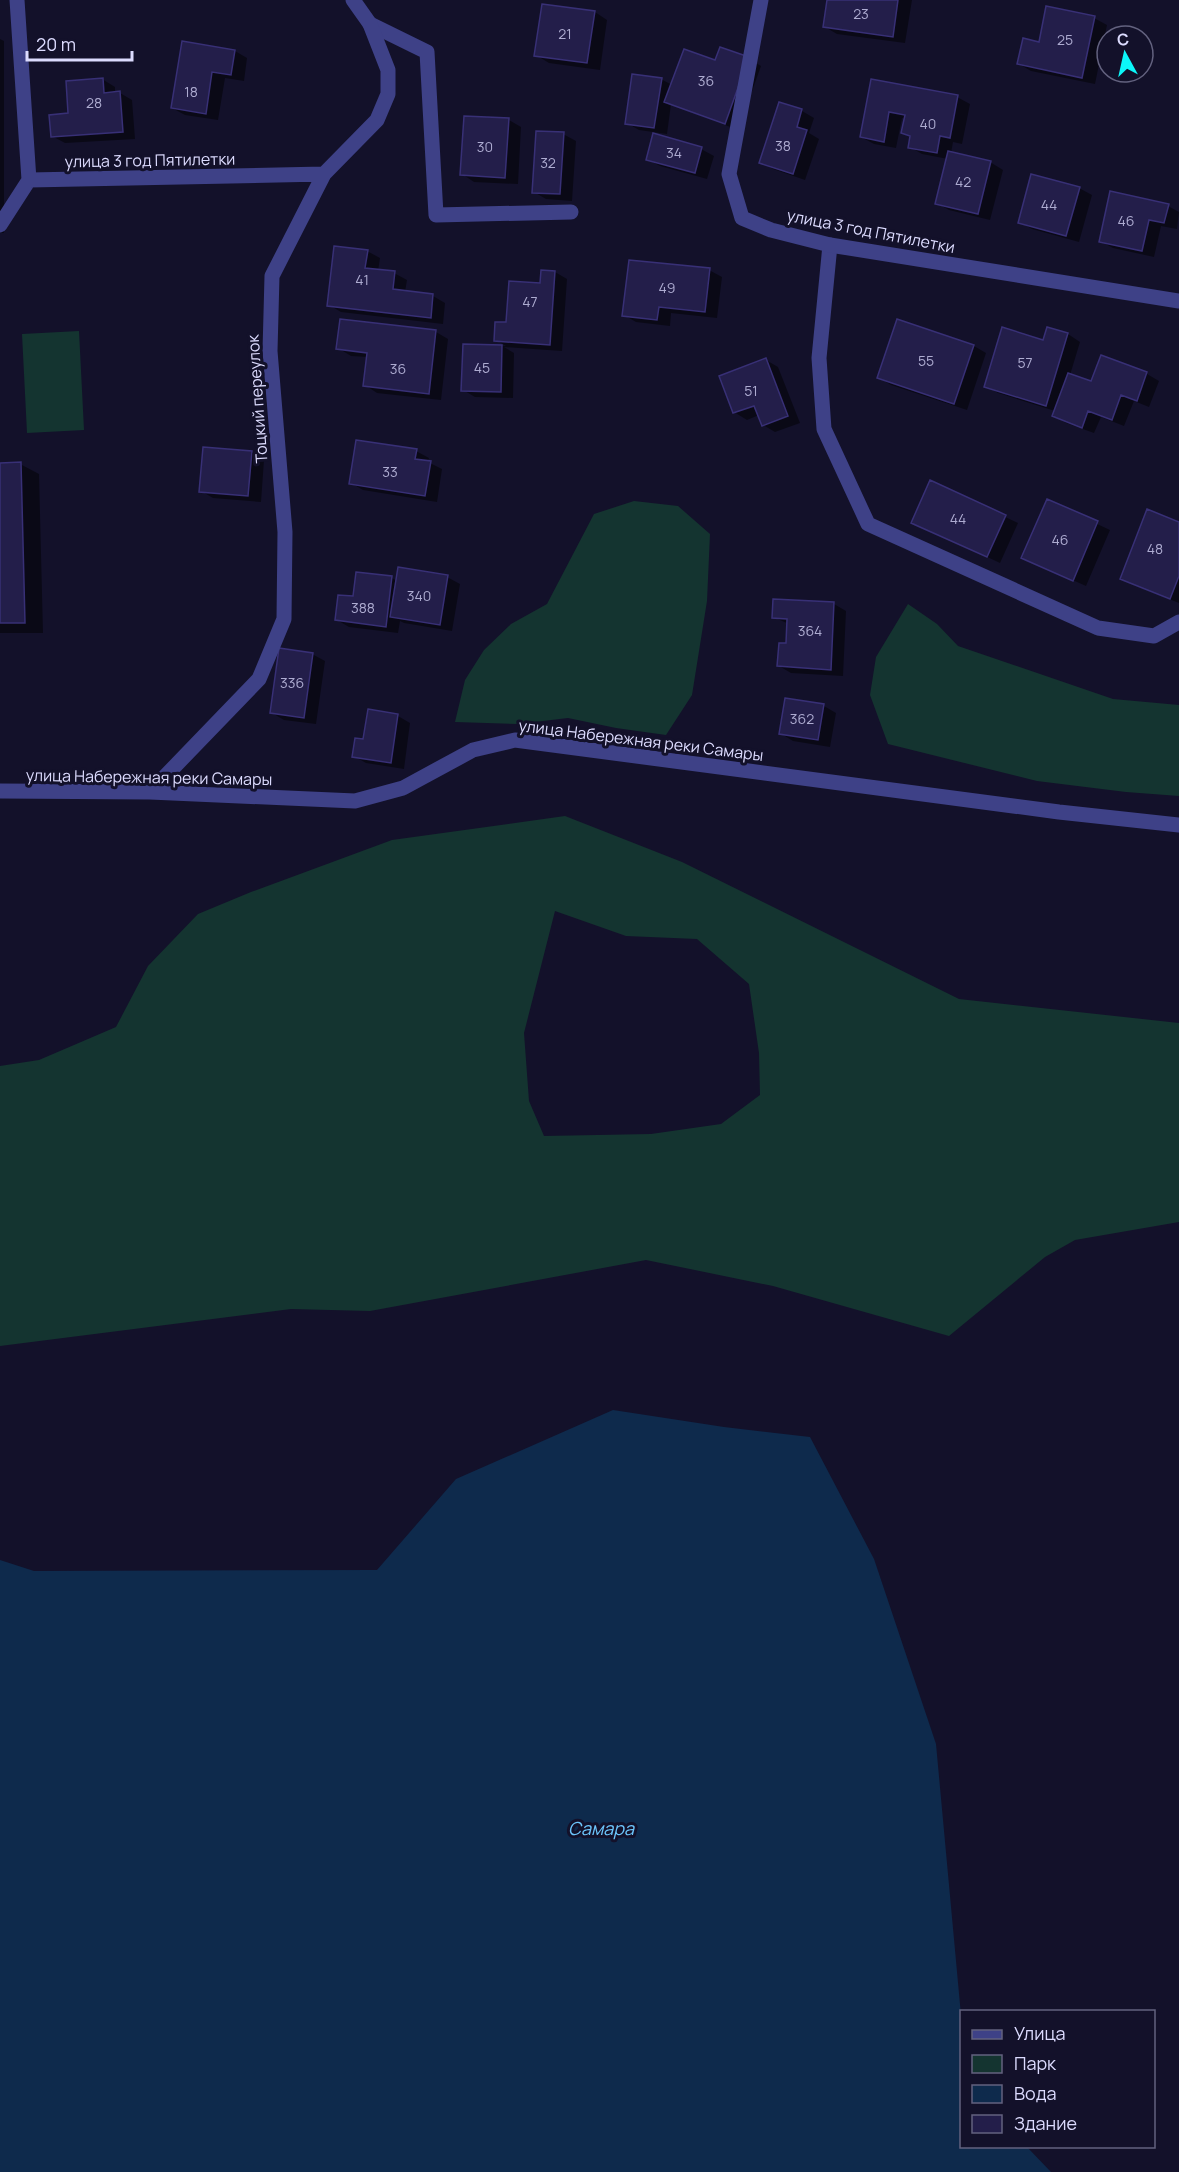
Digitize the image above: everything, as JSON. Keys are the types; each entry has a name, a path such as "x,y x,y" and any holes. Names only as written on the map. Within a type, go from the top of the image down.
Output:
{"street":[{"path":"0,225 29,180 17,0"},
{"name":"Тоцкий переулок","path":"150,792 259,679 284,619 285,532 270,351 272,276 324,174 377,120 388,94 388,70 370,24 353,0"},
{"name":"улица 3 год Пятилетки","path":"761,0 729,174 742,218 771,230 830,245 1179,301"},
{"path":"370,24 427,52 436,215 571,212"},
{"name":"улица 3 год Пятилетки","path":"29,180 324,174"},
{"path":"830,245 819,358 824,429 868,524 1098,628 1154,636 1179,622"},
{"name":"улица Набережная реки Самары","path":"0,791 150,792 355,801 404,788 473,750 515,740 1047,811 1179,825"}],"green space":[{"path":"79,331 84,430 27,433 22,334"},
{"path":"634,501 678,506 710,534 707,601 692,695 666,735 568,718 518,724 455,722 465,680 484,650 511,624 547,604 594,514"},
{"path":"908,604 937,624 958,646 1113,699 1179,705 1179,796 1037,781 888,744 870,695 876,657"},
{"path":"565,816 682,862 959,999 1179,1023 1179,1222 1075,1240 1045,1257 949,1336 773,1286 646,1260 370,1311 291,1309 0,1346 0,1066 39,1060 116,1027 148,966 198,914 392,840","holes":["555,911 626,936 697,939 749,984 759,1053 760,1095 721,1124 651,1134 544,1136 529,1101 524,1033"]}],"water":[{"name":"Самара","path":"613,1410 810,1437 874,1559 936,1744 961,2010 960,2148 1028,2148 1051,2172 0,2172 0,1560 34,1571 377,1570 456,1479"}],"building":[{"path":"827,0 898,0 893,37 823,27"},
{"path":"542,4 595,11 587,63 534,56"},
{"path":"1046,6 1095,16 1082,78 1017,64 1023,38 1039,42"},
{"path":"182,41 235,50 231,75 212,72 206,114 171,108"},
{"path":"720,47 749,57 725,124 664,102 684,49 715,60"},
{"path":"632,74 662,78 654,128 625,124"},
{"path":"103,78 104,93 120,91 123,132 51,137 49,115 68,113 66,81"},
{"path":"871,79 958,95 950,138 940,136 937,153 908,148 910,136 901,133 905,115 889,112 884,142 860,137"},
{"path":"779,102 802,109 797,127 807,130 793,174 759,163"},
{"path":"464,116 509,118 505,178 460,175"},
{"path":"536,131 564,132 560,194 532,193"},
{"path":"653,133 702,147 695,173 646,160"},
{"path":"948,151 991,161 978,214 935,204"},
{"path":"1031,174 1080,187 1066,236 1018,223"},
{"path":"1110,191 1169,204 1164,223 1149,220 1142,251 1099,242"},
{"path":"334,246 368,250 365,268 395,271 393,289 433,294 431,318 327,306"},
{"path":"629,260 710,268 705,312 659,307 657,320 622,316"},
{"path":"541,270 555,271 550,345 494,341 495,322 506,322 509,281 540,283"},
{"path":"340,319 436,330 429,394 363,386 367,353 336,349"},
{"path":"897,319 974,345 954,404 877,378"},
{"path":"1002,327 1043,340 1047,327 1068,333 1046,406 984,387"},
{"path":"463,344 502,345 501,392 461,391"},
{"path":"1101,355 1147,372 1137,401 1121,395 1112,420 1088,411 1082,428 1052,416 1068,373 1091,381"},
{"path":"766,358 788,416 762,426 754,406 733,413 719,376"},
{"path":"356,440 417,449 415,459 431,461 425,496 349,484"},
{"path":"203,447 252,451 248,496 199,492"},
{"path":"21,462 25,623 0,623 0,463"},
{"path":"930,480 1006,515 987,557 911,523"},
{"path":"1047,499 1098,521 1073,581 1021,558"},
{"path":"1147,509 1179,522 1179,576 1170,599 1120,579"},
{"path":"398,567 448,575 440,625 390,617"},
{"path":"356,572 392,576 386,627 335,620 338,595 353,596"},
{"path":"773,599 834,602 831,670 777,666 779,643 786,643 787,619 772,618"},
{"path":"279,648 313,653 304,718 270,713"},
{"path":"785,698 824,704 818,740 779,734"},
{"path":"368,709 398,714 391,763 352,757 355,738 363,739"}]}
